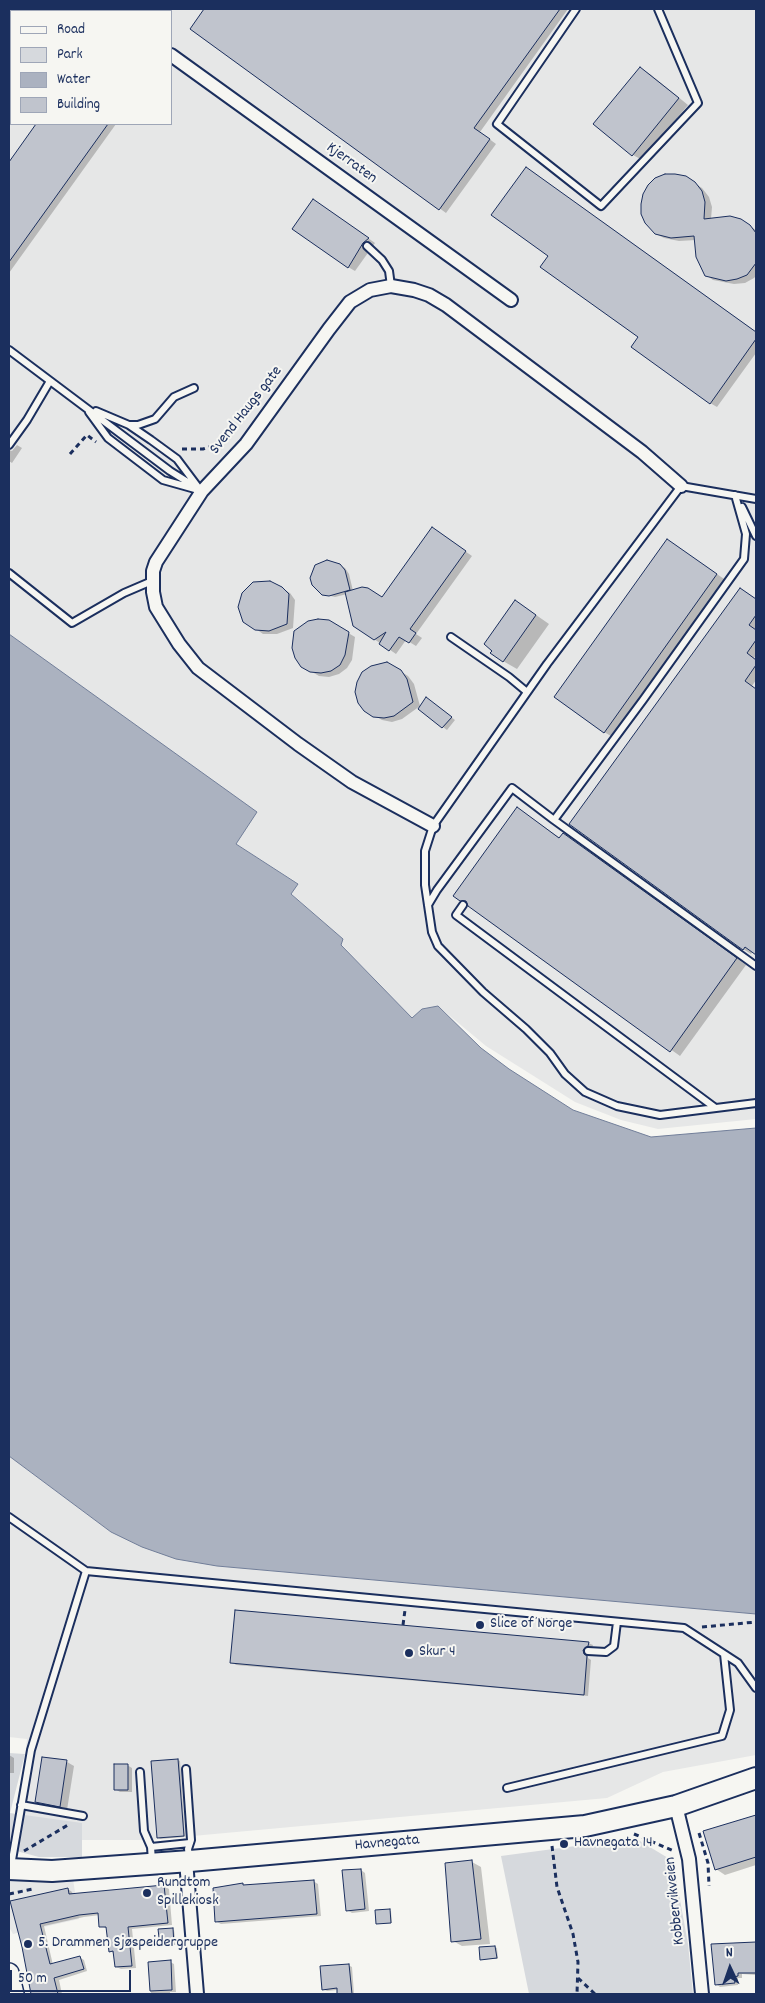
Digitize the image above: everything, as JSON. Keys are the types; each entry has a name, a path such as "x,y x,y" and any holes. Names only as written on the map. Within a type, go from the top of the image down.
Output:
{"main road":[{"name":"Havnegata","path":"10,1866 52,1870 152,1856 585,1826 676,1806 756,1778"},
{"path":"9,1973 14,1994"}],"street":[{"name":"Kjerraten","path":"172,56 511,300"},
{"name":"Svend Haugs gate","path":"432,826 352,782 298,744 198,668 178,644 156,607 152,581 156,562 202,491 246,444 350,302 358,295 370,290 391,286 422,293 446,305 642,452 681,486"},
{"name":"Kobbervikveien","path":"676,1806 689,1859 702,1994"},
{"path":"188,1855 197,1994"}],"lane":[{"path":"576,9 497,124 601,206 698,103 658,9"},
{"path":"367,246 382,260 389,270 391,286"},
{"path":"9,350 170,471 202,491"},
{"path":"9,446 28,420 50,381"},
{"path":"113,427 138,425 154,419 174,397 194,388"},
{"path":"85,407 108,438 163,480 202,491"},
{"path":"85,407 129,425 177,460 202,491"},
{"path":"756,499 681,486 546,664 432,826 425,851 424,884 432,932 438,946 483,992 526,1029 550,1053 565,1074 585,1092 617,1106 660,1115 756,1103"},
{"path":"735,495 756,536"},
{"path":"554,820 744,559 746,534 735,495"},
{"path":"9,573 72,623 124,593 152,581"},
{"path":"450,637 527,692"},
{"path":"428,905 512,788 756,966"},
{"path":"464,905 456,915 714,1107"},
{"path":"9,1516 86,1571 684,1628 738,1663 756,1688"},
{"path":"10,1866 31,1750 86,1571"},
{"path":"588,1651 606,1652 614,1646 617,1622"},
{"path":"507,1788 722,1736 730,1710 724,1654"},
{"path":"186,1769 188,1855"},
{"path":"140,1772 144,1830 152,1856"},
{"path":"21,1805 83,1816"}],"path":[{"path":"684,1628 756,1622"},
{"path":"10,1866 83,1816"},
{"path":"631,1833 677,1853"},
{"path":"552,1843 557,1887 574,1934 578,1962 576,1994"},
{"path":"578,1978 595,1994"}],"shaded area":[{"path":"9,9 756,9 756,1119 658,1129 621,1120 575,1102 486,1046 438,1006 412,1018 341,944 343,939 291,893 298,883 236,844 256,812 9,634"},
{"path":"9,1456 111,1532 217,1566 756,1614 756,1755 663,1772 607,1798 149,1840 15,1840 27,1739 9,1737"},
{"path":"9,1869 73,1879 79,1919 13,1934 9,1927"}],"green space":[{"path":"9,1753 25,1754 10,1813 82,1823 82,1857 39,1857 9,1849"},
{"path":"635,1838 673,1861 688,1944 693,1994 529,1994 501,1856"}],"water":[{"path":"9,634 257,812 236,844 298,884 291,894 343,939 341,945 412,1018 422,1009 438,1006 481,1048 509,1069 573,1110 651,1137 756,1128 756,1614 217,1566 176,1559 142,1547 111,1532 9,1456"}],"building":[{"path":"204,9 560,9 474,128 490,139 439,210 190,29"},
{"path":"640,67 679,98 632,156 593,124"},
{"path":"35,125 107,125 9,262 9,162"},
{"path":"526,167 756,332 756,339 710,404 631,347 638,337 540,267 548,256 491,215"},
{"path":"665,174 686,176 695,182 702,191 705,202 704,219 730,216 741,219 750,225 756,233 756,263 747,275 726,281 705,276 696,257 694,236 671,238 655,234 645,223 641,214 643,194 655,178"},
{"path":"313,199 369,238 363,243 348,268 292,229"},
{"path":"432,527 466,551 410,629 416,633 409,643 399,637 389,651 379,644 386,632 374,640 353,626 345,592 362,587 368,588 382,597"},
{"path":"667,539 717,574 604,733 554,697"},
{"path":"327,560 340,564 345,570 350,590 329,596 322,595 312,585 310,578 315,565"},
{"path":"270,581 282,587 289,594 287,624 269,631 255,630 243,622 238,607 242,593 253,582"},
{"path":"740,588 756,599 756,615 749,625 756,630 756,640 747,653 756,660 756,665 745,681 756,689 756,955 745,947 743,950 569,824"},
{"path":"515,600 536,615 503,662 490,653 492,651 484,644"},
{"path":"318,619 329,620 349,632 345,655 340,665 331,671 321,673 310,672 301,667 295,658 292,648 294,631 308,621"},
{"path":"387,662 401,670 407,679 413,702 394,716 384,718 373,717 364,711 358,703 355,692 357,682 362,672 371,666"},
{"path":"426,697 452,717 442,728 418,709"},
{"path":"517,807 559,838 563,833 737,958 670,1052 468,906 466,901 460,901 453,896"},
{"name":"Skur 4","path":"235,1610 589,1642 588,1646 583,1650 587,1656 584,1695 230,1663"},
{"path":"42,1757 67,1760 60,1807 35,1802"},
{"path":"178,1759 184,1836 157,1838 151,1761"},
{"path":"114,1764 128,1764 128,1790 114,1790"},
{"path":"756,1815 756,1857 715,1870 703,1831"},
{"path":"472,1860 481,1939 451,1942 445,1863"},
{"path":"361,1869 365,1909 346,1911 342,1870"},
{"path":"314,1880 317,1914 215,1922 213,1888 243,1883 243,1885"},
{"path":"164,1885 168,1923 128,1927 132,1966 115,1967 113,1951 109,1952 106,1927 99,1927 98,1913 79,1915 40,1924 50,1964 80,1956 84,1969 54,1978 58,1994 31,1994 22,1947 10,1901 68,1888 69,1894"},
{"path":"390,1909 391,1923 376,1924 375,1910"},
{"path":"173,1928 174,1945 160,1946 158,1929"},
{"path":"756,1942 756,1973 738,1973 738,1976 734,1977 735,1983 715,1985 711,1944"},
{"path":"495,1946 497,1958 480,1960 479,1947"},
{"path":"171,1960 172,1990 150,1991 148,1962"},
{"path":"349,1964 352,1994 337,1994 337,1988 322,1990 320,1966"}],"place":[{"name":"Slice of Norge","path":"480,1625"},
{"name":"Skur 4","path":"409,1653"},
{"name":"Havnegata 14","path":"564,1844"},
{"name":"Rundtom Spillekiosk","path":"147,1893"},
{"name":"5. Drammen Sjøspeidergruppe","path":"28,1944"}]}
